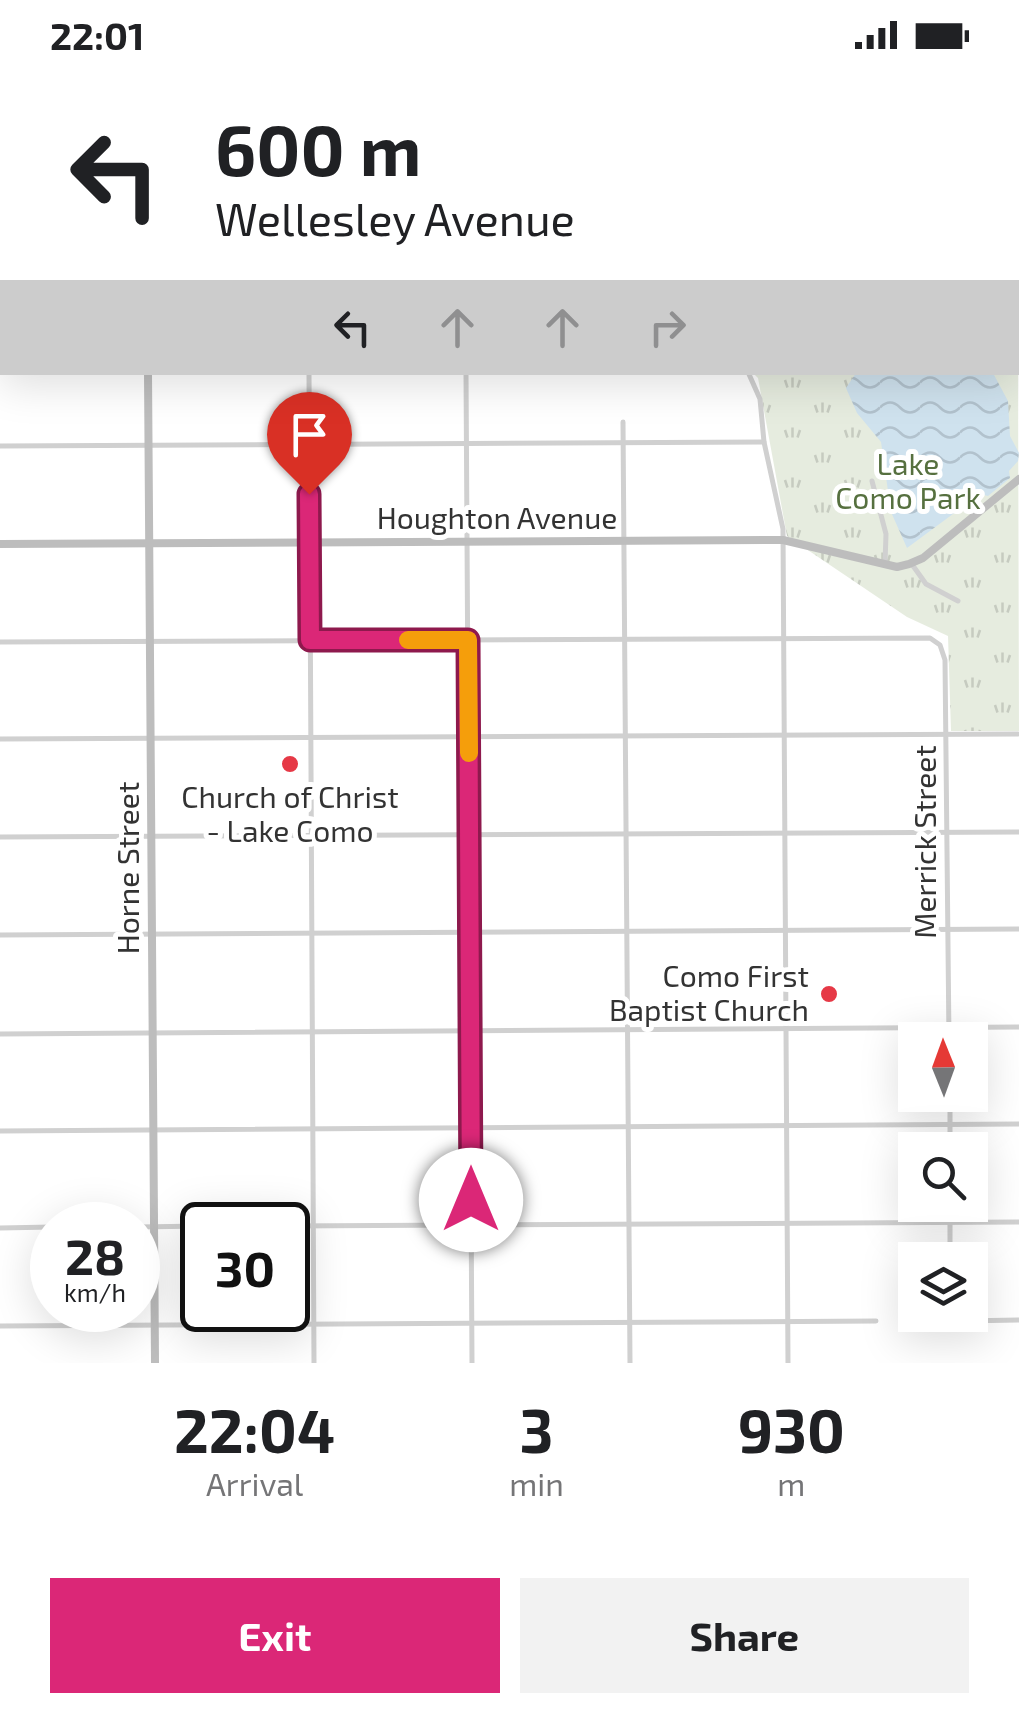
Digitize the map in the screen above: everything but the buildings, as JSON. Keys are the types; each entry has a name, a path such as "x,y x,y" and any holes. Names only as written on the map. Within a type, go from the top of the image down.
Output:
{"street":[{"name":"Horne Street","path":"148,375 154,1202"},
{"path":"308,375 314,1363"},
{"path":"466,375 472,1363"},
{"path":"750,375 757,387 764,442 783,529 788,1363"},
{"path":"624,422 630,1363"},
{"path":"0,446 764,442"},
{"name":"Houghton Avenue","path":"0,544 782,540 898,567 928,554 1019,480"},
{"path":"872,481 886,534 885,564"},
{"path":"911,563 926,584 958,601"},
{"name":"Merrick Street","path":"783,638 921,636 940,645 945,660 948,734 949,1022"},
{"path":"0,642 783,638"},
{"path":"0,739 1018,734"},
{"path":"0,837 1019,832"},
{"path":"0,935 1019,928"},
{"path":"0,1034 898,1027"},
{"path":"988,1027 1019,1027"},
{"path":"950,1112 950,1132"},
{"path":"0,1131 1019,1124"},
{"path":"310,1226 950,1222 950,1242"},
{"path":"988,1222 1019,1222"},
{"path":"0,1228 30,1227"},
{"path":"988,1319 1019,1320"},
{"path":"160,1325 876,1321"},
{"path":"0,1326 30,1326"},
{"name":"Horne Street","path":"154,1332 154,1363"}],"green space":[{"name":"Lake Como Park","path":"755,375 1018,375 1019,731 951,731 948,636 907,617 787,536"}],"water":[{"path":"855,375 994,375 1008,401 1010,436 1019,453 1018,461 1009,471 1010,478 988,496 980,494 907,548 891,512 881,442 857,413 846,388"}],"slow traffic":[{"path":"408,640 468,640 469,753"}],"place":[{"name":"Church of Christ - Lake Como","path":"290,764"},
{"name":"Como First Baptist Church","path":"829,994"}],"route":[{"path":"309,494 310,640 468,640 471,1200"}]}
